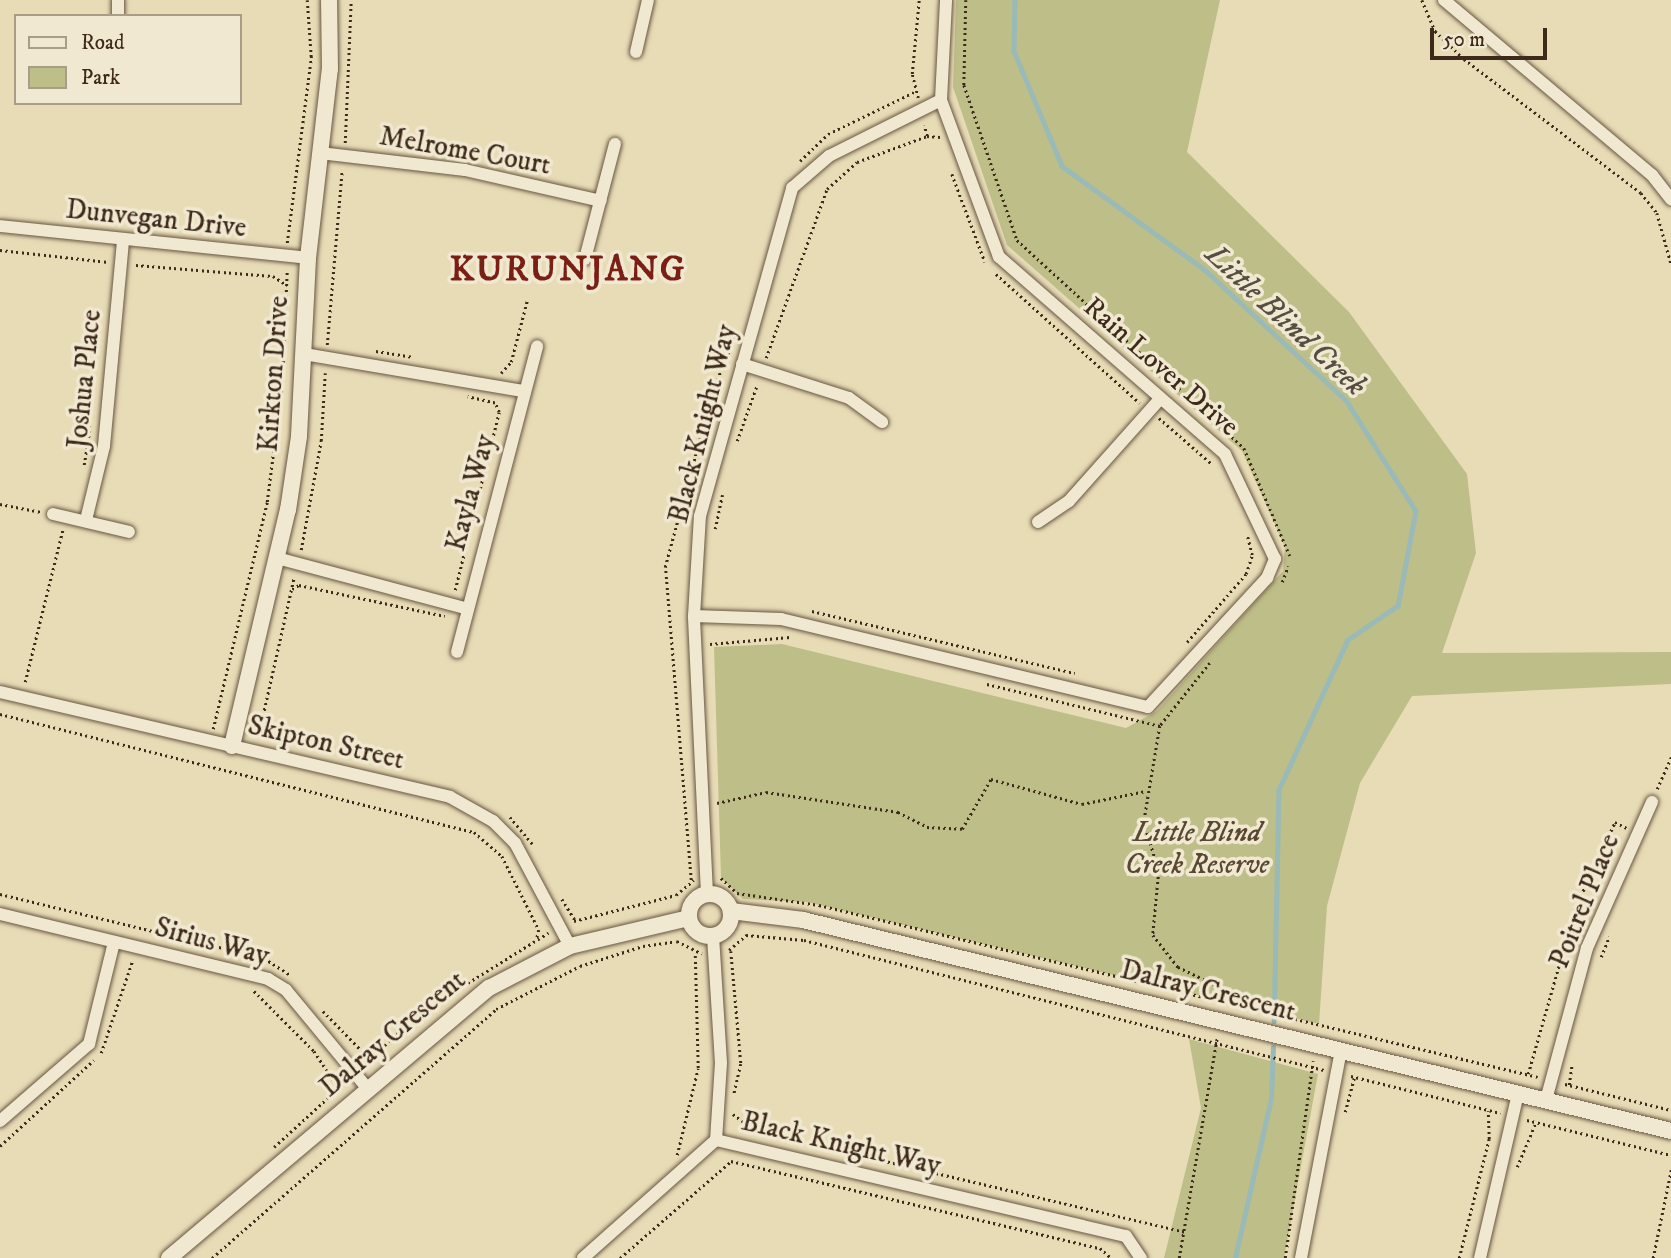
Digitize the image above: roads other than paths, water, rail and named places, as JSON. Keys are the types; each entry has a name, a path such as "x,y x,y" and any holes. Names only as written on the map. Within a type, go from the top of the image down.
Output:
{"street":[{"name":"Kirkton Drive","path":"232,746 277,558 299,436 308,258 320,153 329,0"},
{"path":"636,52 648,0"},
{"name":"Rain Lover Drive","path":"694,616 781,619 1148,707 1267,578 1275,559 1226,454 999,257 941,100 946,0"},
{"path":"1444,0 1652,175 1671,199"},
{"name":"Black Knight Way","path":"706,886 694,616 700,516 792,188 830,156 941,100"},
{"path":"585,259 615,144"},
{"name":"Melrome Court","path":"320,153 465,170 601,201"},
{"name":"Dunvegan Drive","path":"0,226 124,242 308,258"},
{"name":"Joshua Place","path":"86,520 104,446 116,263 124,242"},
{"name":"Kayla Way","path":"457,652 466,608 537,345"},
{"path":"304,354 523,391"},
{"path":"743,364 849,398 882,422"},
{"path":"1038,522 1069,501 1160,399"},
{"path":"53,514 128,532"},
{"path":"277,558 466,608"},
{"name":"Skipton Street","path":"0,692 450,797 472,809 514,843 570,946"},
{"name":"Poitrel Place","path":"1546,1100 1587,948 1652,802"},
{"path":"706,886 725,900 731,911 729,925 713,936 700,934 688,918 690,905 706,886"},
{"name":"Dalray Crescent","path":"731,911 803,920 1671,1131"},
{"name":"Sirius Way","path":"0,914 112,948 268,979 286,990 368,1088"},
{"name":"Dalray Crescent","path":"169,1258 489,988 570,946 688,918"},
{"name":"Black Knight Way","path":"713,936 721,1063 716,1140 1126,1236 1141,1258"},
{"path":"0,1121 89,1044 112,948"},
{"path":"1301,1258 1341,1051"},
{"path":"1480,1258 1518,1093"},
{"path":"584,1258 716,1140"}],"waterway":[{"name":"Little Blind Creek","path":"1015,0 1014,51 1062,166 1205,270 1346,400 1416,511 1398,606 1348,640 1279,790 1274,1021"},
{"name":"Little Blind Creek","path":"1235,1258 1271,1098 1273,1047"}],"district":[{"name":"KURUNJANG","path":"568,270"}],"park label":[{"name":"Little Blind Creek Reserve","path":"1197,849"}]}
